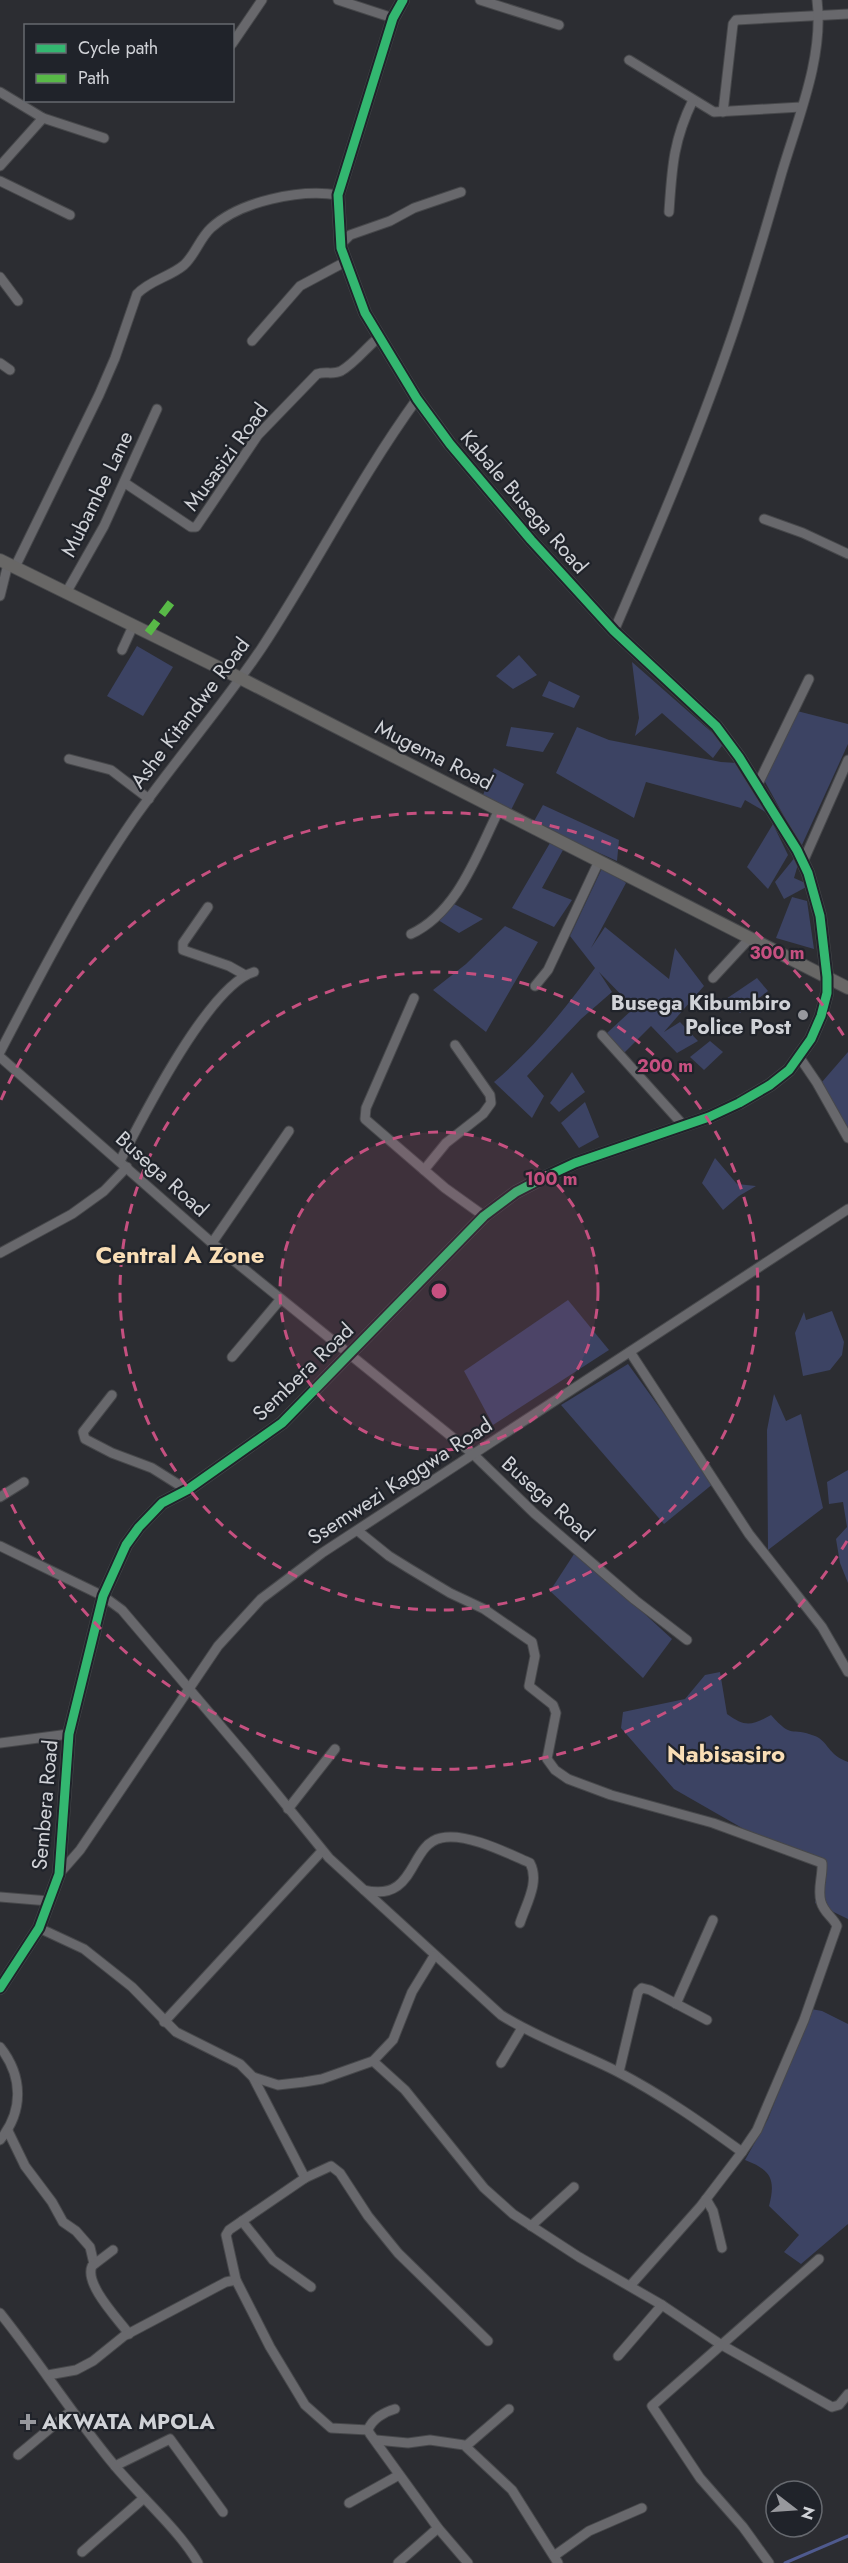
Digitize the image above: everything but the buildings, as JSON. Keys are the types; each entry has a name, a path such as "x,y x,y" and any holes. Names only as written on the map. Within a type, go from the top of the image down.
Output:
{"street":[{"path":"234,41 262,0"},
{"path":"338,0 393,18"},
{"name":"Kabale Busega Road","path":"402,0 393,18 338,195 341,244 355,291 378,339 450,444 531,540 614,631 716,726 757,786 803,862 820,916 827,977"},
{"path":"480,0 559,25"},
{"path":"614,631 667,508 727,350 755,265 815,51 818,14 816,0"},
{"path":"723,112 733,24 736,20 848,14"},
{"path":"629,60 714,112 801,107"},
{"path":"0,92 43,118 104,138"},
{"path":"669,212 673,153 681,125 693,100"},
{"path":"0,166 43,118"},
{"path":"0,181 70,215"},
{"path":"0,596 8,564 99,395 115,358 136,294 143,287 184,265 209,229 234,212 302,194 319,192 338,195"},
{"path":"341,244 350,235 390,221 414,208 461,192"},
{"path":"252,341 300,286 345,262"},
{"path":"0,277 18,301"},
{"name":"Musasizi Road","path":"125,483 191,527 196,527 268,423 317,374 342,370 378,339"},
{"path":"0,363 10,370"},
{"name":"Ashe Kitandwe Road","path":"0,1052 67,926 100,871 149,799 261,649 359,485 417,399"},
{"name":"Mubambe Lane","path":"66,593 125,483 157,409"},
{"path":"764,519 803,533 848,554"},
{"name":"Mugema Road","path":"8,564 240,678 848,988"},
{"path":"122,650 133,626"},
{"path":"757,786 809,679"},
{"path":"69,759 111,770 149,799"},
{"path":"803,862 848,760"},
{"path":"411,934 424,928 454,896 499,810"},
{"path":"535,986 548,970 599,861"},
{"path":"0,1253 72,1214 104,1191 124,1164 196,1028 220,999 250,973 183,950 183,943 208,907"},
{"path":"712,978 750,938"},
{"name":"Sembera Road","path":"0,1988 39,1928 59,1874 69,1734 103,1596 126,1545 139,1527 162,1503 187,1490 282,1423 484,1216 516,1192 575,1163 684,1126 739,1103 789,1070 800,1058 821,1016 827,993 827,977"},
{"path":"414,998 365,1114 369,1124 484,1216"},
{"path":"602,1035 684,1126"},
{"path":"424,1170 446,1143 486,1110 490,1103 490,1095 455,1045"},
{"name":"Busega Road","path":"0,1057 212,1244 473,1454 534,1513 635,1600 687,1640"},
{"path":"800,1058 848,1138"},
{"path":"212,1244 289,1131"},
{"name":"Ssemwezi Kaggwa Road","path":"59,1874 80,1850 218,1646 261,1599 292,1574 848,1209"},
{"path":"232,1357 280,1300"},
{"path":"630,1352 749,1534 822,1627 848,1672"},
{"path":"112,1395 83,1432 85,1439 112,1453 152,1468 187,1490"},
{"path":"0,1497 24,1482"},
{"path":"358,1531 396,1560 450,1593 484,1609 532,1642 535,1656 529,1686 553,1705 556,1713 547,1759 555,1770 568,1779 611,1795 713,1823 822,1863 820,1902 826,1913 834,1918 837,1926 804,2020 757,2130 706,2199 630,2286"},
{"path":"0,1546 103,1596 122,1610 190,1688 322,1851 501,2015 522,2028 558,2042 619,2072 683,2110 742,2152"},
{"path":"0,1743 69,1734"},
{"path":"288,1809 335,1749"},
{"path":"362,1889 380,1894 388,1892 403,1881 430,1843 441,1838 460,1837 530,1863 535,1872 533,1886 520,1923"},
{"path":"164,2022 322,1851"},
{"path":"0,1897 49,1901"},
{"path":"676,2004 713,1920"},
{"path":"39,1928 84,1949 132,1987 176,2032 240,2064 253,2077 305,2178"},
{"path":"253,2077 278,2085 304,2082 322,2079 373,2061 393,2040 412,1992 434,1956"},
{"path":"619,2072 638,1992 642,1988 708,2020"},
{"path":"501,2063 522,2028"},
{"path":"0,2047 12,2065 18,2084 16,2114 0,2140"},
{"path":"373,2061 405,2090 484,2188 513,2214 662,2305 720,2344 832,2407 839,2405 848,2394"},
{"path":"8,2130 25,2166 52,2202 63,2222 76,2231 90,2247 94,2264"},
{"path":"468,2563 438,2528 368,2430 331,2428 305,2405 270,2348 237,2280 226,2235 229,2230 305,2178 331,2166 340,2173 368,2216 398,2253 488,2341"},
{"path":"531,2226 574,2187"},
{"path":"706,2199 713,2211 722,2248"},
{"path":"242,2221 273,2260 311,2287"},
{"path":"113,2250 94,2264 90,2274 96,2290 129,2334"},
{"path":"769,2563 743,2527 700,2478 652,2406 819,2259"},
{"path":"48,2375 76,2370 93,2361 129,2334 226,2282 237,2280"},
{"path":"618,2356 662,2305"},
{"path":"0,2313 48,2375 71,2411 198,2563"},
{"path":"368,2430 382,2414 395,2409"},
{"path":"466,2446 509,2409"},
{"path":"18,2455 71,2411"},
{"path":"115,2466 170,2439 223,2512"},
{"path":"376,2440 408,2444 442,2441 466,2446 512,2490 556,2560 589,2531 642,2508"},
{"path":"349,2504 399,2475"},
{"path":"82,2552 144,2498"},
{"path":"398,2563 438,2528"}],"shaded area":[{"path":"137,646 173,667 143,716 107,696"},
{"path":"519,655 537,675 513,689 496,676"},
{"path":"632,662 724,743 713,758 662,713 635,736 639,718"},
{"path":"549,681 580,696 574,708 542,696"},
{"path":"797,711 848,724 848,744 801,847 764,780"},
{"path":"511,727 554,733 543,752 506,746"},
{"path":"577,727 609,740 721,762 737,763 769,814 745,800 741,808 646,782 634,818 556,773"},
{"path":"494,768 524,784 511,810 483,795"},
{"path":"543,805 619,840 617,861 533,823"},
{"path":"773,824 788,855 768,889 747,867"},
{"path":"550,843 563,850 542,888 572,900 554,927 512,908"},
{"path":"796,856 799,861 794,878 810,885 784,899 775,882"},
{"path":"604,864 626,883 591,948 605,927 669,979 675,948 704,986 664,1032 680,1022 698,1041 677,1053 651,1026 623,1054 607,1033 634,1008 599,972 612,992 581,1019 527,1076 544,1096 532,1118 494,1082 548,1028 595,968 570,936"},
{"path":"792,897 807,901 814,949 776,938"},
{"path":"454,904 483,919 459,933 438,920"},
{"path":"505,926 538,942 486,1032 433,990 466,964"},
{"path":"757,978 768,991 740,1013 726,999"},
{"path":"710,1041 723,1052 704,1070 690,1057"},
{"path":"848,1052 848,1129 822,1082"},
{"path":"572,1072 585,1092 559,1112 550,1103"},
{"path":"585,1102 599,1137 579,1148 561,1123"},
{"path":"715,1158 737,1184 756,1186 739,1196 723,1210 702,1183"},
{"path":"568,1300 609,1350 493,1425 464,1371"},
{"path":"832,1311 844,1342 842,1355 830,1370 803,1376 795,1333 804,1312 806,1320"},
{"path":"628,1364 714,1483 664,1524 561,1405"},
{"path":"774,1394 786,1421 801,1414 823,1508 768,1550 767,1430"},
{"path":"848,1470 848,1583 840,1563 836,1539 847,1527 843,1502 829,1504 827,1482"},
{"path":"576,1551 672,1639 643,1678 550,1591"},
{"path":"720,1672 727,1714 748,1724 771,1715 788,1730 807,1733 819,1738 836,1756 848,1762 848,1919 815,1903 822,1867 763,1840 674,1789 621,1728 623,1712 685,1699 705,1675"},
{"path":"811,2009 822,2011 848,2024 848,2224 801,2264 784,2252 799,2235 769,2206 772,2189 769,2177 761,2168 745,2160 768,2119"}],"waterway":[{"path":"785,2563 848,2536"}],"marked path":[{"path":"148,633 173,600"}],"cycle path":[{"path":"0,1988 39,1928 59,1874 69,1734 103,1596 126,1545 139,1527 162,1503 187,1490 282,1423 484,1216 516,1192 575,1163 709,1117 770,1085 789,1070 811,1039 821,1016 827,993 820,916 808,873 797,850 739,757 716,726 614,631 531,540 450,444 417,399 365,313 341,248 338,195 393,18 403,0"}],"place":[{"name":"Busega Kibumbiro Police Post","path":"803,1015"},
{"name":"AKWATA MPOLA","path":"28,2422"}],"district":[{"name":"Central A Zone","path":"180,1254"},
{"name":"Nabisasiro","path":"726,1753"}]}
